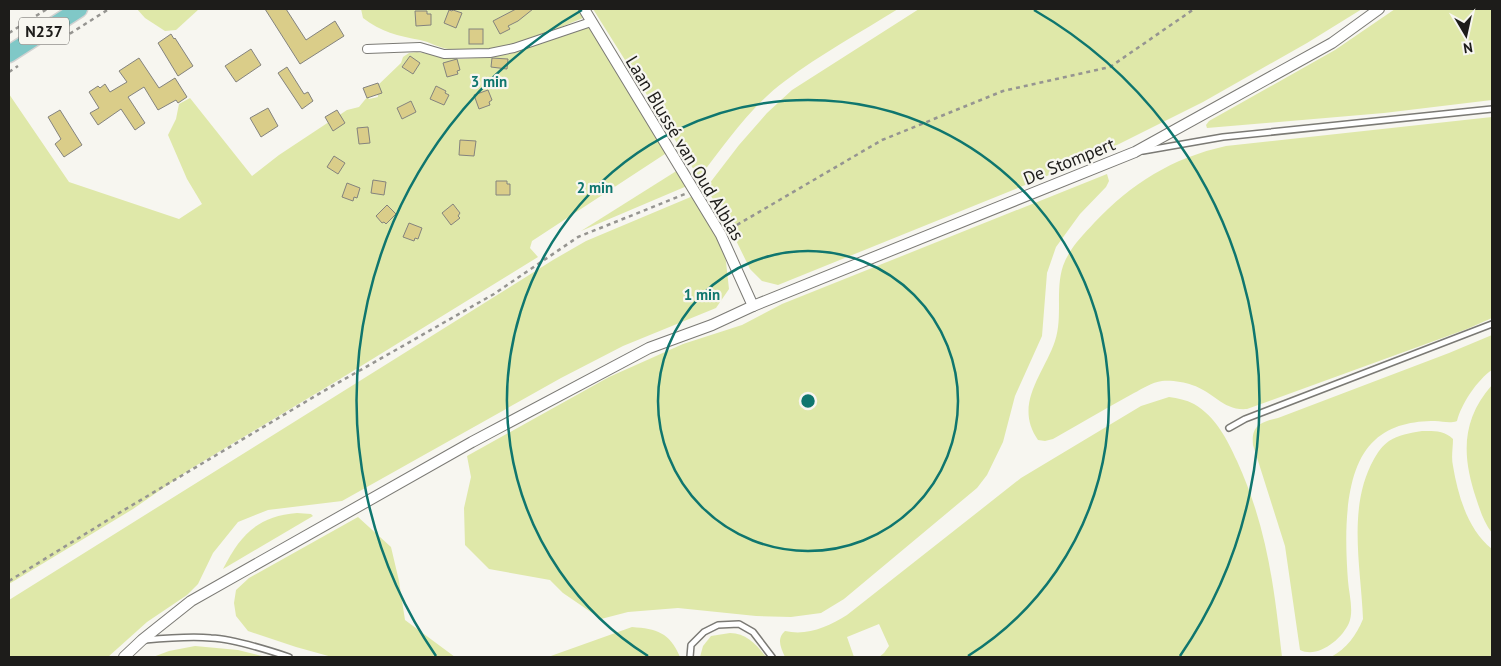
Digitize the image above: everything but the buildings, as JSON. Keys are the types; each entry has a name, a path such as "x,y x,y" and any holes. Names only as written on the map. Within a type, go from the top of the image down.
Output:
{"main road":[{"name":"N237","path":"9,54 79,9"}],"street":[{"name":"Laan Blussé van Oud Alblas","path":"584,9 721,235 753,306"},
{"name":"De Stompert","path":"124,657 190,600 472,442 649,348 712,325 753,306 1135,152 1332,43 1379,9"},
{"path":"367,49 420,47 444,54 490,54 514,48 591,22"}],"lane":[{"path":"1135,152 1223,137 1492,109"},
{"path":"1229,428 1245,419 1492,324"},
{"path":"690,657 691,645 704,632 718,625 739,624 753,632 772,657"},
{"path":"142,640 182,637 213,638 272,651 290,657"}],"path":[{"path":"9,33 46,9"},
{"path":"721,235 882,140 1003,91 1110,67 1194,9"},
{"path":"9,581 322,392 494,294 578,237 693,190"}],"green space":[{"path":"137,9 199,9 176,30 165,31 145,18"},
{"path":"361,9 577,9 583,18 535,37 501,47 467,50 445,48 390,33 376,27 363,18"},
{"path":"593,9 898,9 813,62 773,91 739,126 699,178"},
{"path":"919,9 1362,9 1307,43 1203,102 1119,144 1040,179 778,285 762,281 750,269 727,222 706,188 739,145 767,113 792,90"},
{"path":"1395,9 1492,9 1492,100 1384,113 1207,128 1206,125 1209,121 1335,50"},
{"path":"588,26 668,152 532,241 530,248 538,257 192,468 133,509 9,584 9,94 69,182 179,219 202,204 187,179 168,135 176,119 179,104 190,98 252,176 279,155 347,110 359,107 368,96 369,99 378,97 376,87 401,63 403,57 409,53 417,52 459,59 491,57 514,53"},
{"path":"1492,117 1492,318 1467,329 1247,409 1231,407 1200,388 1189,384 1173,381 1158,382 1147,386 1053,439 1038,440 1031,427 1029,402 1038,377 1055,341 1063,266 1072,248 1089,228 1138,184 1188,157 1226,146"},
{"path":"678,170 687,186 581,231"},
{"path":"1107,174 1109,181 1106,187 1080,214 1056,247 1047,273 1042,336 1015,396 1003,442 987,475 977,488 844,599 821,613 791,617 756,616 678,608 628,612 601,619 563,593 550,580 489,569 465,545 464,508 471,477 467,456 609,377 683,344 742,325 782,304"},
{"path":"693,196 706,216 725,253 729,289 716,308 623,346 561,378 342,501 268,510 238,522 213,553 198,584 187,595 147,622 108,657 9,657 9,600 553,260 586,241"},
{"path":"1492,335 1492,370 1481,379 1471,392 1462,407 1457,421 1419,422 1395,427 1375,440 1364,453 1356,468 1348,506 1346,546 1351,608 1349,623 1335,641 1322,650 1307,652 1300,650 1285,546 1253,445 1256,429 1267,421"},
{"path":"1492,385 1492,533 1484,521 1471,483 1468,468 1467,439 1474,412"},
{"path":"1169,397 1182,399 1194,404 1209,415 1225,437 1237,461 1256,509 1268,557 1282,657 879,657 889,646 879,624 847,637 854,657 785,657 780,640 785,631 801,632 817,629 847,615 1021,478 1141,406"},
{"path":"1422,431 1442,433 1453,439 1452,463 1465,512 1476,532 1492,549 1492,657 1331,657 1342,650 1350,641 1363,619 1358,558 1358,517 1366,478 1380,449 1387,443 1400,436"},
{"path":"297,513 311,514 313,516 223,569 236,546 252,529 271,518"},
{"path":"358,517 391,547 405,620 455,657 332,657 248,631 236,616 234,603 236,590 249,578"},
{"path":"632,627 661,633 671,642 680,657 548,657"},
{"path":"730,633 746,637 766,657 700,657 703,646 711,636"},
{"path":"195,646 238,650 266,657 153,657 169,651"}]}
